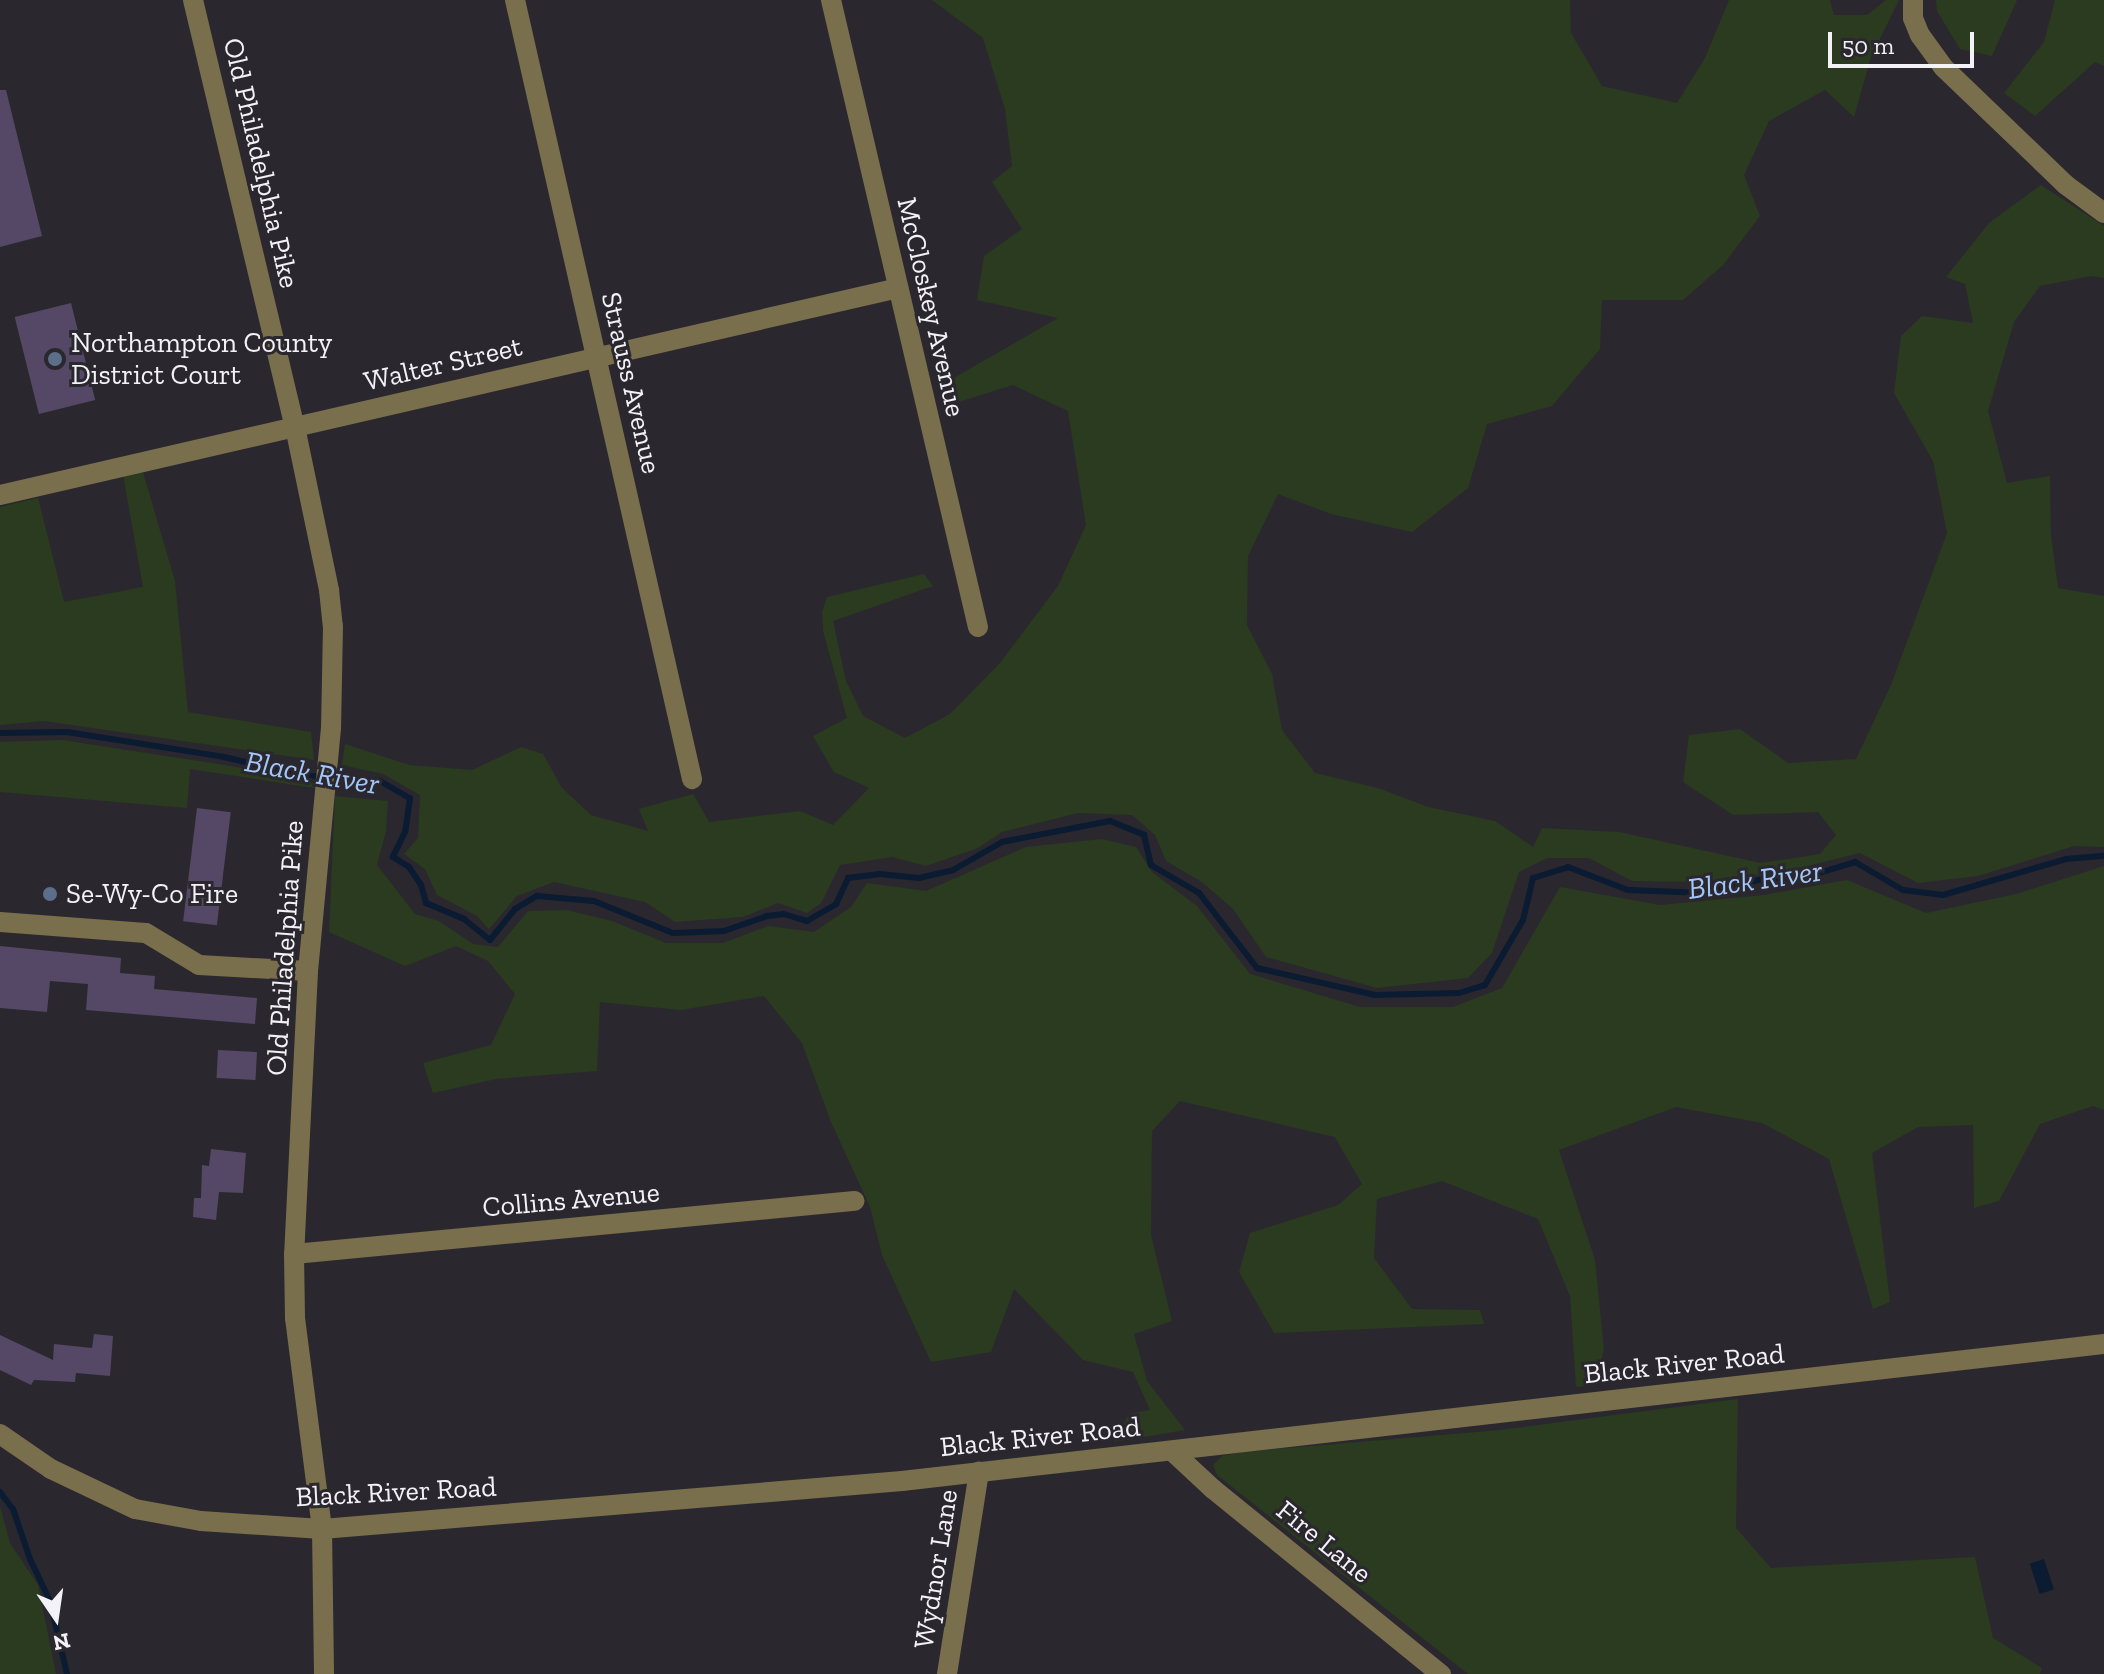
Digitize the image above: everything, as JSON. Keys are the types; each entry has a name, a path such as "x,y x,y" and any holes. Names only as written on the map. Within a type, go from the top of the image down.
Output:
{"street":[{"name":"Old Philadelphia Pike","path":"193,0 295,427 327,577 333,626 328,765 308,971 294,1254 295,1318 322,1529 324,1674"},
{"name":"Strauss Avenue","path":"515,0 692,779"},
{"name":"McCloskey Avenue","path":"831,0 978,627"},
{"path":"1913,0 1913,18 1920,35 1943,67 2066,185 2104,213"},
{"name":"Walter Street","path":"0,495 898,288"},
{"path":"0,922 146,933 199,965 308,971"},
{"name":"Collins Avenue","path":"294,1254 854,1201"},
{"name":"Black River Road","path":"0,1434 51,1469 135,1509 201,1521 322,1529 979,1472 2104,1344"},
{"name":"Fire Lane","path":"1172,1451 1213,1489 1441,1674"},
{"name":"Wydnor Lane","path":"947,1674 979,1472"}],"green space":[{"path":"932,0 1570,0 1571,33 1602,86 1677,103 1705,58 1729,0 1830,0 1834,15 1867,15 1886,0 1899,0 1871,57 1854,117 1825,90 1769,121 1744,175 1760,216 1723,265 1683,300 1602,300 1600,349 1552,406 1487,424 1468,488 1412,532 1331,514 1278,494 1248,556 1247,625 1272,674 1282,730 1315,773 1378,788 1428,807 1495,821 1533,847 1542,828 1619,832 1761,863 1820,854 1836,835 1818,812 1733,815 1683,782 1689,735 1740,729 1788,763 1856,759 1891,685 1947,533 1933,461 1894,393 1901,336 1922,316 1973,323 1965,284 1946,277 1989,223 2041,185 2104,226 2104,278 2091,276 2040,286 2014,322 1988,411 2007,483 2050,476 2051,535 2058,588 2104,596 2104,847 2074,846 1978,876 1918,883 1860,853 1782,872 1697,882 1632,881 1589,858 1547,858 1519,872 1492,953 1468,978 1377,988 1266,957 1233,909 1202,882 1166,861 1155,835 1132,815 1078,813 1002,832 978,848 926,866 892,857 840,865 821,903 807,913 778,903 743,917 675,922 645,902 554,882 517,896 489,929 477,916 437,895 425,869 404,854 418,838 420,795 383,774 342,765 345,744 409,765 472,770 521,747 543,754 562,788 591,815 648,831 639,809 693,794 709,822 800,811 833,825 869,788 834,772 813,736 847,718 823,631 822,612 827,597 924,574 933,586 833,621 846,681 863,716 905,738 950,714 1000,663 1058,586 1086,525 1068,411 1013,385 949,405 940,386 1058,318 977,300 984,256 1022,229 992,182 1012,166 1005,109 983,38"},
{"path":"1936,0 2017,0 1992,56 1960,49 1937,11"},
{"path":"2055,0 2104,0 2104,66 2095,62 2035,116 2004,93 2044,42"},
{"path":"142,469 175,581 188,712 311,732 314,760 44,721 0,725 0,507 38,498 64,602 143,587 123,475"},
{"path":"62,740 231,766 314,783 314,788 190,769 187,808 0,792 0,742"},
{"path":"335,796 388,801 386,831 377,865 415,914 439,921 473,944 498,947 528,911 566,910 612,921 666,943 723,943 768,926 814,932 851,907 867,883 926,891 1026,847 1102,839 1136,847 1152,872 1197,906 1250,974 1360,1007 1453,1007 1502,988 1560,887 1660,905 1764,895 1847,880 1926,913 2016,894 2104,866 2104,1110 2093,1106 2040,1124 1999,1201 1974,1208 1973,1125 1918,1127 1872,1153 1890,1302 1873,1309 1829,1159 1762,1123 1676,1107 1559,1150 1595,1260 1604,1350 1594,1385 1576,1387 1570,1296 1538,1219 1442,1181 1377,1199 1374,1258 1412,1309 1480,1310 1484,1324 1274,1333 1239,1272 1250,1233 1338,1205 1362,1184 1335,1137 1180,1101 1152,1131 1151,1235 1172,1321 1134,1334 1147,1381 1185,1430 1114,1442 1129,1414 1150,1410 1133,1372 1083,1360 1014,1289 991,1352 931,1362 882,1255 870,1207 831,1122 802,1043 764,996 681,1010 600,1002 597,1071 496,1079 433,1093 423,1063 491,1045 515,994 488,961 456,946 405,966 329,932"},
{"path":"1738,1399 1736,1528 1771,1568 1975,1557 1993,1638 2042,1668 2040,1674 1468,1674 1217,1475 1213,1465 1222,1456 1242,1452 1500,1430"},
{"path":"0,1506 10,1543 38,1585 56,1674 0,1674"}],"water":[{"path":"2044,1559 2054,1589 2040,1594 2030,1564"}],"building":[{"path":"0,90 6,90 42,236 0,247"},
{"name":"Northampton County District Court","path":"71,303 95,400 39,414 15,317"},
{"path":"197,808 231,812 217,925 183,921"},
{"path":"0,946 121,958 120,973 155,976 154,989 257,998 255,1024 86,1010 88,984 50,981 47,1012 0,1008"},
{"path":"218,1050 257,1052 255,1080 217,1078"},
{"path":"211,1149 246,1153 243,1193 219,1192 216,1220 193,1217 194,1198 201,1198 202,1165 209,1166"},
{"path":"94,1334 113,1336 110,1376 76,1373 75,1382 34,1380 31,1385 0,1370 0,1335 53,1360 54,1344 92,1348"}],"waterway":[{"name":"Black River","path":"0,733 67,732 224,757 299,775 380,781 410,798 405,832 393,857 409,867 421,885 426,903 464,919 490,940 515,909 537,896 594,901 673,933 724,931 767,916 784,914 807,921 836,904 848,878 880,874 919,878 953,870 1002,842 1110,821 1144,835 1151,865 1199,893 1257,968 1375,995 1459,993 1485,985 1523,920 1533,878 1568,867 1628,890 1705,893 1763,879 1809,876 1855,862 1903,890 1943,895 2066,859 2104,856"},
{"path":"0,1492 13,1509 30,1559 50,1601 67,1674"}],"place":[{"name":"Northampton County District Court","path":"55,359"},
{"name":"Se-Wy-Co Fire","path":"50,894"}]}
